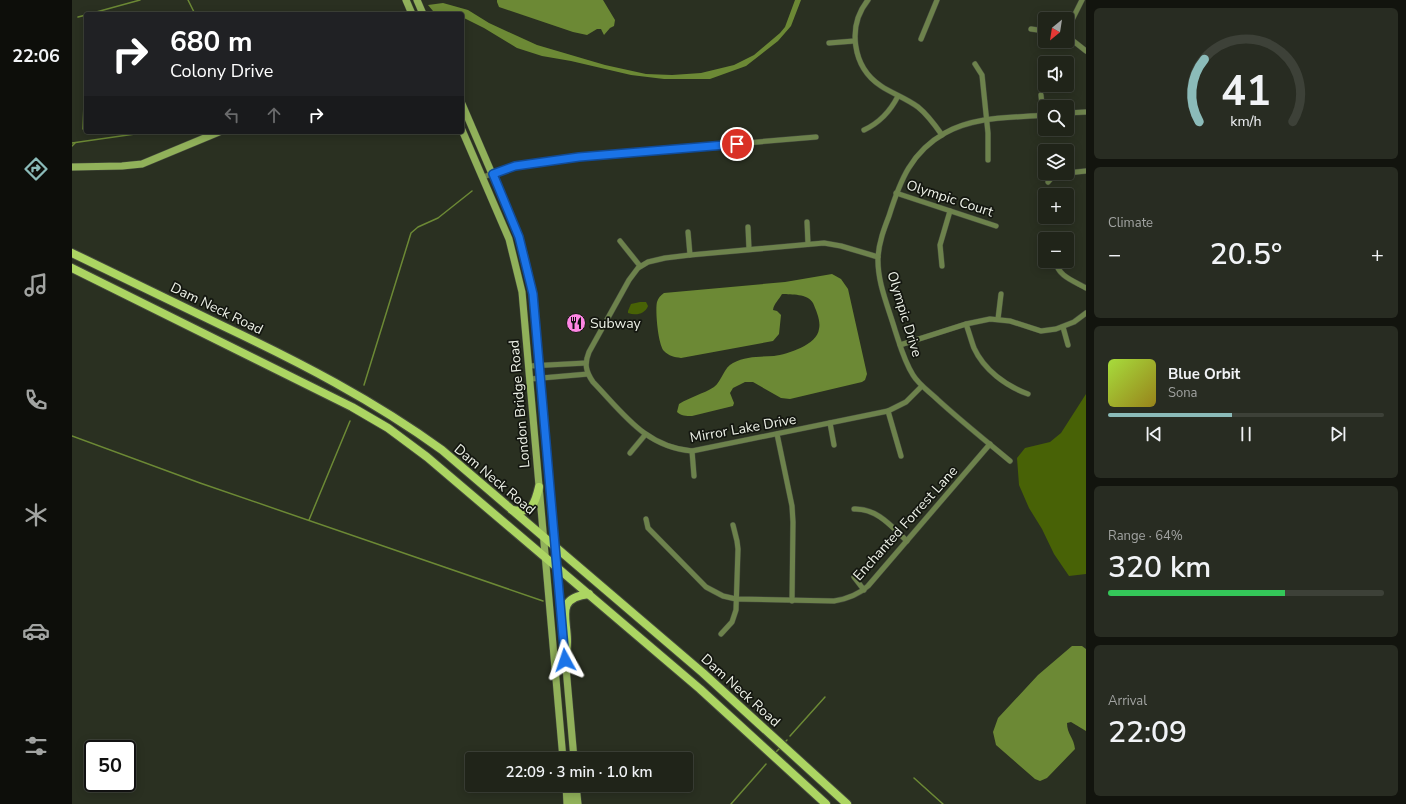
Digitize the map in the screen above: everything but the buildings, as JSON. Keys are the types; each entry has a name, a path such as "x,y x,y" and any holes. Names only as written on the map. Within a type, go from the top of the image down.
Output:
{"main road":[{"path":"406,0 411,12"},
{"path":"417,0 422,12"},
{"name":"London Bridge Road","path":"464,109 514,225 528,271 533,294 539,378 573,752"},
{"path":"72,167 142,164 213,134"},
{"name":"London Bridge Road","path":"464,134 509,239 518,274 524,312 563,752"},
{"name":"Dam Neck Road","path":"72,252 292,359 377,406 411,427 442,450 762,724 847,804"},
{"name":"Dam Neck Road","path":"72,268 352,407 388,428 427,457 700,689 822,803"},
{"path":"512,510 525,511 531,507 536,498 539,486"},
{"path":"565,660 567,643 565,608 571,599 580,595 589,594"},
{"path":"567,792 568,804"},
{"path":"572,792 573,804"},
{"path":"577,792 578,804"}],"street":[{"path":"868,0 864,5 857,22 854,41 861,64 870,77 881,86 906,99 925,114 942,135"},
{"path":"921,39 937,0"},
{"path":"1074,16 1082,0"},
{"path":"1031,29 1038,30"},
{"path":"829,43 854,41"},
{"path":"1074,42 1086,52"},
{"path":"975,64 982,75 987,120 988,160"},
{"path":"1041,95 1042,100"},
{"path":"864,130 884,116 898,96"},
{"path":"1074,113 1086,112"},
{"name":"Olympic Drive","path":"1010,460 916,380 907,365 900,345 880,280 878,257 881,238 903,176 913,160 930,143 942,135 966,124 987,120 1038,116"},
{"path":"483,178 515,166 592,156 816,137"},
{"path":"1074,172 1086,171"},
{"name":"Olympic Court","path":"896,194 996,226"},
{"path":"942,266 940,245 950,211"},
{"path":"807,222 808,244"},
{"path":"748,227 749,249"},
{"path":"688,232 690,255"},
{"path":"620,241 640,266"},
{"path":"528,366 586,363 589,352 629,280 640,266 648,262 690,255 824,243 878,257"},
{"path":"1058,268 1064,275 1086,288"},
{"path":"998,319 1001,294"},
{"path":"900,345 982,320 998,319 1010,321 1041,331 1063,327 1074,322 1086,313"},
{"path":"966,324 975,348 985,364 1006,383 1028,394"},
{"path":"1063,327 1068,344"},
{"name":"Mirror Lake Drive","path":"586,363 588,374 593,382 645,435 668,446 692,451 888,411 906,402 922,386"},
{"path":"530,379 588,374"},
{"path":"888,411 901,456"},
{"path":"830,423 834,445"},
{"path":"777,434 792,506 792,600"},
{"path":"630,453 645,435"},
{"name":"Enchanted Forrest Lane","path":"646,519 648,528 706,587 723,596 736,599 842,600 864,590 908,541 990,444"},
{"path":"692,451 694,476"},
{"path":"854,509 867,510 879,516 908,541"},
{"path":"721,634 732,622 736,610 738,549 733,525"},
{"path":"854,578 864,590"}],"shaded area":[{"path":"497,0 603,0 615,20 614,26 604,35 601,29 597,29 587,35 573,32 499,7"},
{"path":"795,0 801,0 791,26 778,41 746,66 710,79 664,79 631,75 542,56 517,48 464,18 464,12 433,11 428,5 443,3 468,10 489,23 537,45 605,65 646,74 672,75 701,73 734,65 754,55 785,27"},
{"path":"832,274 841,279 848,289 867,374 865,380 862,382 790,399 781,398 753,382 745,382 733,388 730,393 734,403 733,406 692,416 682,415 677,412 679,404 714,387 727,368 733,363 748,358 780,355 794,351 808,344 817,335 819,323 813,303 810,300 799,295 782,294 775,303 773,310 777,311 781,315 779,334 773,341 678,358 666,353 660,342 656,306 657,301 664,293 785,282"},
{"path":"646,302 648,306 645,311 637,314 628,313 631,304"},
{"path":"1086,394 1086,574 1069,576 1054,554 1042,529 1029,508 1019,485 1017,458 1025,448 1050,442 1061,433"},
{"path":"1072,646 1082,646 1086,649 1086,731 1071,722 1067,723 1075,749 1047,778 1040,781 1035,779 996,745 993,732 998,718 1038,675"}],"waterway":[{"path":"96,12 140,0"},
{"path":"188,0 194,12"},
{"path":"78,17 84,16"},
{"path":"83,129 84,103"},
{"path":"72,143 135,134"},
{"path":"72,146 75,143"},
{"path":"364,385 411,233 418,227 438,218 472,191"},
{"path":"309,520 350,421"},
{"path":"72,436 200,483 543,601"},
{"path":"790,736 825,697"},
{"path":"776,752 780,748"},
{"path":"731,804 766,764"},
{"path":"914,778 943,804"}],"place":[{"name":"Subway","path":"576,323"}],"route":[{"path":"565,660 539,378 533,294 519,237 493,174 515,166 579,157 737,144"}]}
